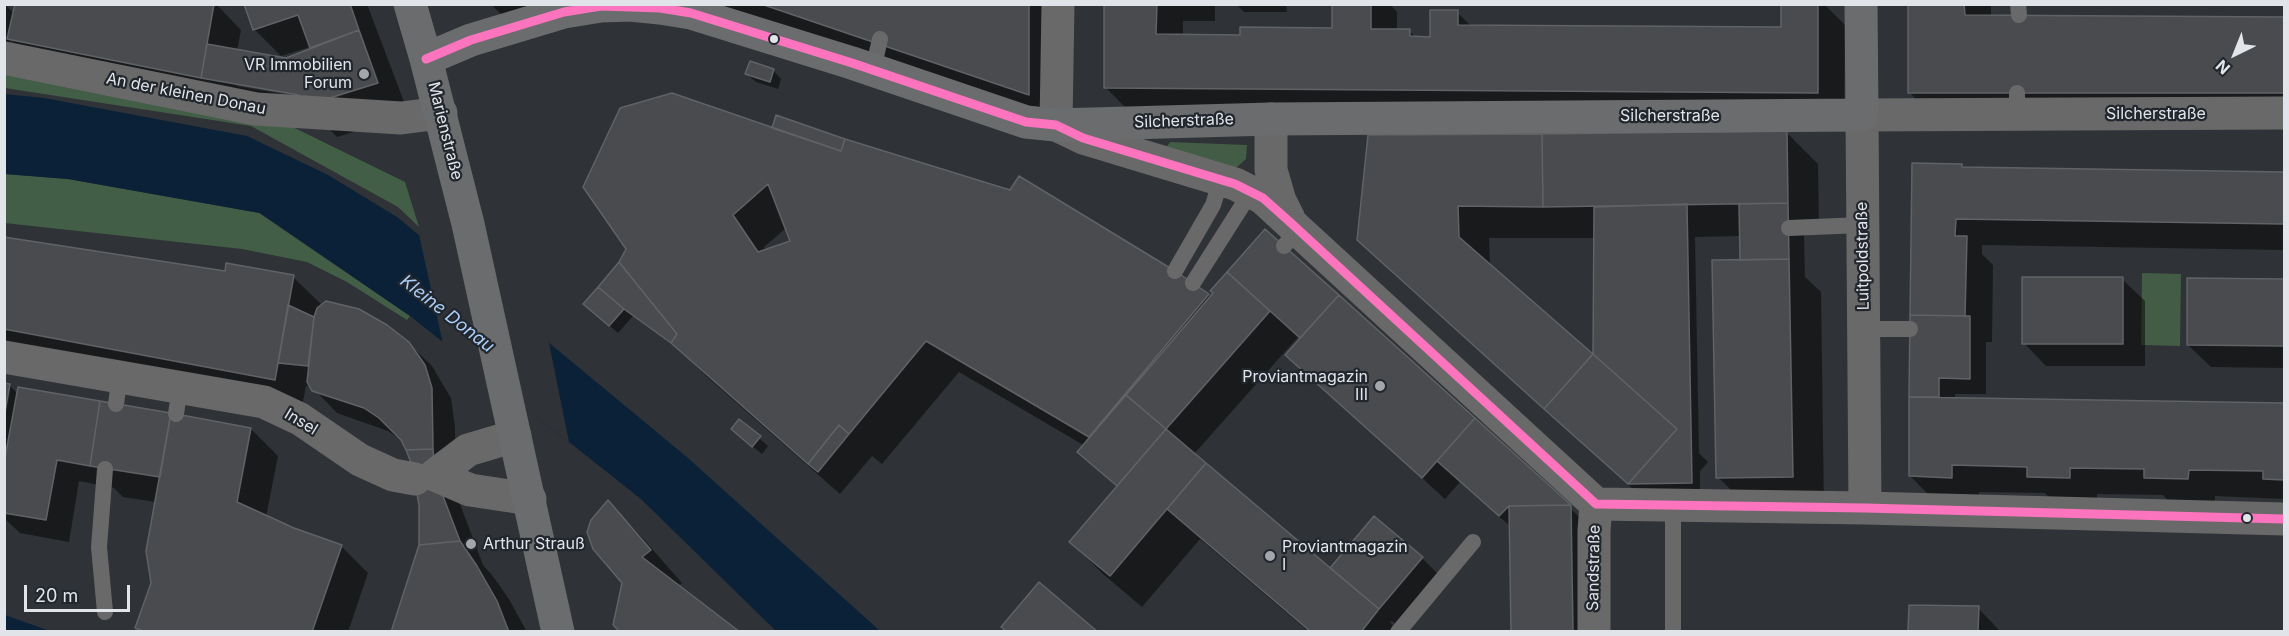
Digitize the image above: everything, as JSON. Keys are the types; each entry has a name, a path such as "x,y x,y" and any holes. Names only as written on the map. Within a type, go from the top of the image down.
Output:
{"street":[{"name":"Marienstraße","path":"410,4 441,113 468,224 558,632"},
{"path":"1058,4 1056,125 1083,138 1221,179 1261,180 1280,201 1291,233 1596,504 1865,508 2284,519"},
{"name":"Luitpoldstraße","path":"1861,4 1865,508"},
{"name":"Silcherstraße","path":"426,59 471,40 564,12 601,6 630,5 691,13 873,70 1026,122 1056,125 1271,118 1862,115 2017,104 2284,113"},
{"name":"An der kleinen Donau","path":"4,58 256,109 401,118 441,113"},
{"path":"1261,180 1271,118"},
{"name":"Insel","path":"4,357 118,390 178,400 264,402 300,419 360,460 393,475 415,478"},
{"path":"512,422 468,450 435,475 470,490 530,499"},
{"name":"Sandstraße","path":"1594,632 1596,504"}],"lane":[{"path":"873,70 880,39"},
{"path":"1175,271 1213,205 1221,179"},
{"path":"1193,283 1261,180"},
{"path":"1789,228 1862,225"},
{"path":"1864,329 1910,329"},
{"path":"105,469 99,547 105,612"},
{"path":"1673,506 1673,632"},
{"path":"1398,632 1473,542"}],"green space":[{"path":"4,58 256,109 405,182 419,227 398,207 251,126 5,88"},
{"path":"1170,142 1247,145 1246,159 1236,168 1166,148"},
{"path":"4,174 68,179 259,213 410,316 407,320 347,282 307,262 242,249 5,223"},
{"path":"2142,273 2181,274 2180,346 2141,345"}],"water":[{"name":"Kleine Donau","path":"4,94 44,98 247,136 328,175 397,217 688,458 880,631 776,631 641,499 410,316 260,213 68,179 5,174"},
{"path":"5,615 50,631 5,631"}],"pier":[{"path":"418,230 548,338 569,442 443,344"}],"building":[{"path":"15,4 214,4 201,78 7,39"},
{"path":"244,4 350,4 359,30 310,48 298,15 253,30"},
{"path":"761,4 1029,4 1029,95"},
{"path":"1104,4 1157,4 1156,34 1240,35 1240,27 1332,28 1332,4 1371,4 1371,29 1410,29 1410,36 1430,37 1430,10 1458,10 1458,25 1781,27 1781,4 1818,4 1818,93 1104,88"},
{"path":"1908,4 1964,4 1965,15 2284,17 2284,93 1908,93"},
{"path":"359,30 378,83 304,106 299,95 201,78 207,44 286,58"},
{"path":"750,61 774,69 770,82 745,74"},
{"path":"672,93 841,151 845,139 1010,190 1019,176 1209,294 1089,437 926,341 849,434 839,425 808,464 671,343 677,334 619,262 626,249 583,187 620,108","holes":["768,184 790,241 758,252 733,215"]},
{"path":"776,115 845,139 841,151 772,128"},
{"path":"1787,131 1788,203 1543,207 1542,134"},
{"path":"1542,134 1543,207 1458,206 1459,237 1593,354 1544,409 1357,240 1368,135"},
{"path":"1912,163 1962,164 1962,167 2284,172 2284,224 1956,219 1955,236 1967,236 1965,316 1910,315"},
{"path":"1788,203 1789,259 1740,260 1739,204"},
{"path":"1687,204 1692,483 1628,484 1677,429 1593,354 1594,207"},
{"path":"1265,229 1339,295 1300,338 1227,272"},
{"path":"4,237 225,271 226,263 294,275 275,380 4,329"},
{"path":"1789,259 1793,477 1716,478 1712,260"},
{"path":"619,262 677,334 671,343 598,287"},
{"path":"1227,272 1270,311 1166,429 1126,395 1213,293 1210,291"},
{"path":"2022,277 2123,277 2123,344 2022,344"},
{"path":"2187,278 2284,279 2284,346 2187,345"},
{"path":"598,287 624,309 609,326 583,304"},
{"name":"Proviantmagazin III","path":"1339,295 1475,418 1422,478 1285,355"},
{"path":"326,301 359,309 387,325 409,342 425,365 432,388 433,449 406,450 401,440 379,418 364,408 312,391 307,382 314,317 317,308"},
{"path":"288,305 314,317 308,366 278,363"},
{"path":"1910,315 1970,316 1970,379 1939,378 1939,397 1909,397"},
{"path":"1593,354 1677,429 1628,484 1544,409"},
{"path":"4,383 10,384 4,418"},
{"path":"18,387 100,401 90,466 57,460 46,520 4,513 4,463"},
{"path":"1126,395 1166,429 1117,486 1077,452"},
{"path":"1909,397 2284,403 2284,480 2263,479 2263,471 2189,470 2188,479 2144,478 2144,469 2070,468 2070,478 2027,477 2027,467 1952,465 1952,478 1909,476"},
{"path":"100,401 171,413 160,477 90,466"},
{"path":"171,413 251,428 237,502 294,528 342,545 312,632 145,632 135,628 151,583 146,551"},
{"path":"1475,418 1571,505 1509,506 1499,516 1437,461"},
{"path":"739,419 761,436 752,447 731,429"},
{"path":"839,425 849,434 818,472 808,464"},
{"path":"1166,429 1206,463 1110,576 1069,542"},
{"path":"433,449 435,475 460,541 419,545 419,505 412,465 406,450"},
{"name":"Proviantmagazin I","path":"1206,463 1379,609 1361,632 1311,632 1167,509"},
{"path":"608,500 651,550 642,557 740,632 620,632 613,625 622,583 593,549 587,532 591,520"},
{"path":"1571,505 1573,632 1511,632 1509,506"},
{"path":"1374,516 1423,557 1379,609 1330,568"},
{"path":"460,541 497,601 509,632 391,632 419,545"},
{"path":"1039,582 1098,632 1007,632 1001,627"},
{"path":"1909,605 1979,606 1978,632 1908,632"}],"transit line":[{"path":"426,59 471,40 564,12 601,6 660,8 691,13 852,63 1026,122 1056,125 1083,138 1235,184 1263,198 1596,504 1865,508 2284,519"}],"place":[{"name":"VR Immobilien Forum","path":"364,74"},
{"name":"Proviantmagazin III","path":"1380,386"},
{"name":"Arthur Strauß","path":"471,544"},
{"name":"Proviantmagazin I","path":"1270,556"}]}
